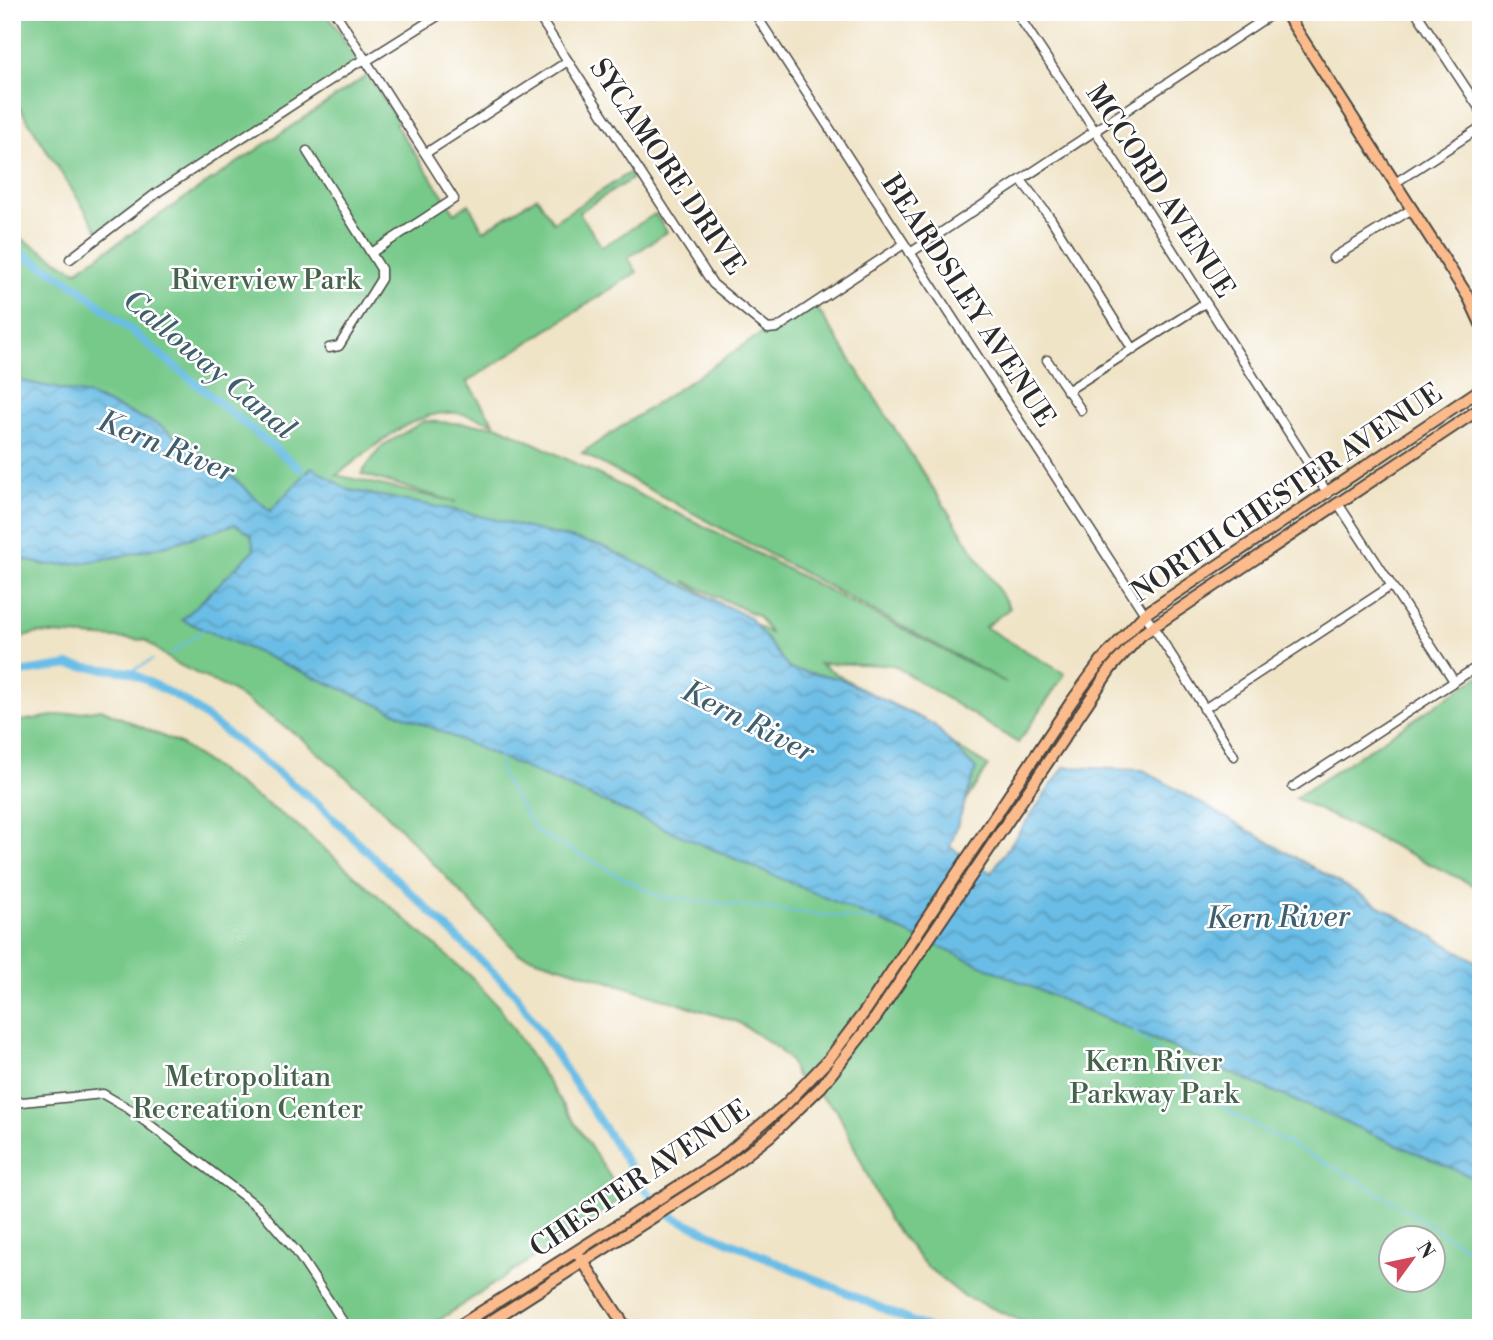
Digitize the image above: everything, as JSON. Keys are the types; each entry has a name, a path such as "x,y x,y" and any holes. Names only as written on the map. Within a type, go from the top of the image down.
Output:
{"main road":[{"path":"1285,12 1469,298 1481,324"},
{"path":"1469,298 1481,309"},
{"name":"NORTH CHESTER AVENUE","path":"977,844 1094,671 1145,614 1328,494 1481,389"},
{"name":"NORTH CHESTER AVENUE","path":"982,860 1111,668 1153,626 1339,505 1481,408"},
{"path":"1339,505 1337,497 1350,478"},
{"path":"1307,526 1322,508 1328,494"},
{"name":"CHESTER AVENUE","path":"456,1328 718,1161 786,1104 845,1040 977,844"},
{"name":"CHESTER AVENUE","path":"480,1328 725,1171 795,1114 855,1048 982,860"},
{"path":"576,1251 626,1328"}],"street":[{"path":"335,12 454,199 371,253"},
{"path":"70,258 158,191 444,12"},
{"name":"SYCAMORE DRIVE","path":"536,12 713,284 768,329 777,328 904,244"},
{"name":"BEARDSLEY AVENUE","path":"754,12 1153,626 1234,756"},
{"name":"MCCORD AVENUE","path":"1016,12 1328,494"},
{"path":"910,253 1275,12"},
{"path":"1416,12 1481,111"},
{"path":"426,153 568,61"},
{"path":"1395,183 1481,127"},
{"path":"307,151 381,269 381,279 339,346 329,348"},
{"path":"1021,180 1051,219 1133,350"},
{"path":"1333,258 1412,209"},
{"path":"1067,391 1205,303"},
{"path":"1046,360 1081,410"},
{"path":"1339,505 1454,681"},
{"path":"1204,709 1391,586"},
{"path":"1293,787 1481,664"},
{"path":"12,1103 103,1094 129,1109 258,1208 296,1251 346,1328"}],"green space":[{"path":"12,12 326,12 362,66 103,238 12,96"},
{"name":"Kern River Parkway Park","path":"368,75 398,121 395,124 455,213 469,204 483,231 537,197 553,222 629,173 633,178 579,212 602,247 655,214 667,232 628,258 637,272 467,382 494,423 456,413 423,418 392,434 336,475 456,502 361,474 382,446 424,421 499,426 716,532 1007,683 582,453 768,329 814,303 1010,608 985,627 1065,674 1018,743 893,665 819,663 988,766 937,846 998,883 1481,967 1481,1328 1037,1328 962,1295 926,1266 889,1221 837,1110 796,1076 790,1061 776,1047 738,1022 518,953 376,803 300,737 229,689 173,662 145,640 38,633 12,640 12,233 76,271","holes":["685,581 758,616 771,634"]},
{"path":"1481,675 1481,889 1295,798"},
{"name":"Metropolitan Recreation Center","path":"101,709 180,744 297,825 469,975 499,1007 624,1198 427,1328 12,1328 12,722"}],"water":[{"name":"Kern River","path":"12,379 88,395 159,425 223,468 270,511 312,467 349,490 464,512 602,546 749,617 790,669 839,678 933,724 976,769 950,847 991,873 1064,767 1143,770 1481,964 1481,1181 182,620 254,550 251,535 235,524 167,545 95,561 44,565 12,556"}],"waterway":[{"name":"Calloway Canal","path":"12,247 78,287 299,468"},
{"name":"Calloway Canal","path":"299,468 308,477"},
{"path":"172,653 204,629"},
{"path":"130,672 152,660"},
{"path":"12,674 69,665 130,672 185,701 317,803 515,993 646,1191 673,1217 927,1328"},
{"path":"499,756 502,777 537,832 660,897 879,921"},
{"path":"1134,1031 1233,1114 1361,1182 1481,1257"}],"park label":[{"name":"Riverview Park","path":"266,280"}]}
